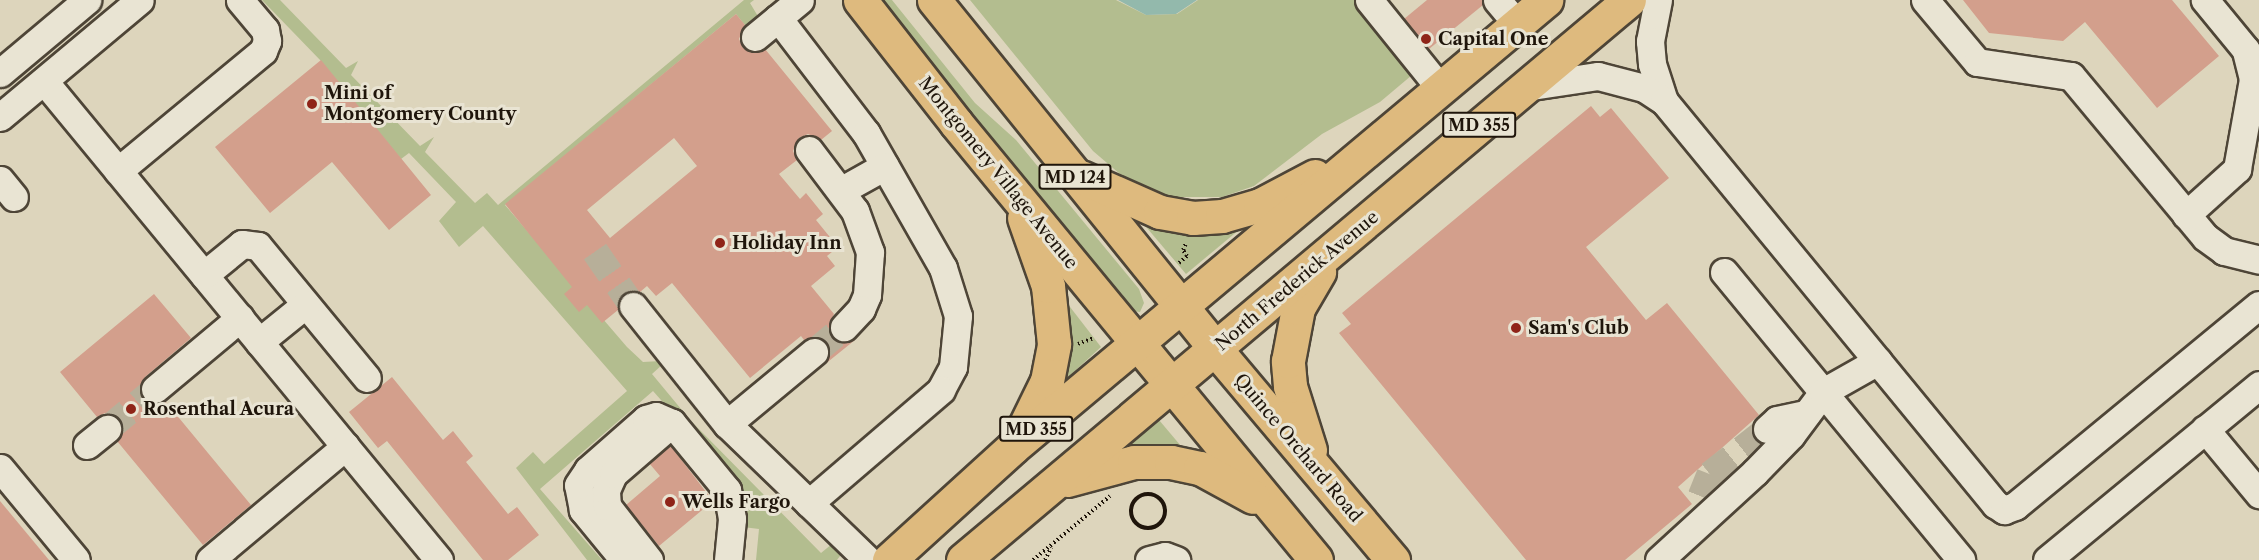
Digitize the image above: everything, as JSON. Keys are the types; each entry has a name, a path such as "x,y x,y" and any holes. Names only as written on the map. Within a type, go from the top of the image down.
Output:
{"main road":[{"name":"Montgomery Village Avenue","path":"860,0 1014,194 1138,344"},
{"name":"MD 124","path":"934,0 1182,308"},
{"name":"MD 355","path":"889,560 1013,447 1182,308 1440,88 1508,8 1546,0"},
{"name":"North Frederick Avenue","path":"963,560 1332,254 1521,89 1629,0"},
{"path":"1070,171 1160,212 1193,218 1222,216 1260,205 1297,187 1414,110"},
{"path":"1013,447 1038,405 1054,344 1048,286 1014,194"},
{"path":"1322,476 1299,427 1288,361 1298,308 1332,254"},
{"name":"Quince Orchard Road","path":"1182,308 1393,560"},
{"name":"MD 124","path":"1138,344 1316,560"},
{"path":"1054,484 1134,462 1171,462 1200,468 1228,481 1276,514"}],"street":[{"path":"0,73 87,0"},
{"path":"0,117 140,0"},
{"path":"118,171 263,51 267,41 265,30 240,0"},
{"path":"755,37 800,0"},
{"path":"1369,0 1440,88"},
{"path":"1658,0 1650,41 1652,64 1664,101"},
{"path":"1925,0 1977,62 2071,76 2186,215 2224,251 2259,260"},
{"path":"2186,215 2237,169 2253,79 2246,50 2205,0"},
{"path":"778,18 852,111 885,166 954,293 958,316 957,349 941,390 923,409 809,503"},
{"path":"1521,89 1558,79 1598,76 1644,88 1664,101 1995,504 2010,509 2259,304"},
{"path":"44,81 439,560"},
{"path":"809,150 842,190 862,224 871,267 861,309 844,327"},
{"path":"842,190 885,166"},
{"path":"204,275 242,244 250,242 258,246 367,378"},
{"path":"1724,272 1961,560"},
{"path":"259,342 306,304"},
{"path":"633,306 727,424 868,560"},
{"path":"155,389 240,318"},
{"path":"727,424 814,352"},
{"path":"1659,560 1703,506 1755,472 1823,392 1878,361"},
{"path":"2047,560 2259,385"},
{"path":"1767,429 1777,420 1806,414"},
{"path":"624,560 583,510 578,485 588,470 646,419 659,416 672,423 727,490 732,519 728,560"},
{"path":"649,560 607,506 606,490 613,474 672,423"},
{"path":"2205,429 2259,494"},
{"path":"210,560 346,446"},
{"path":"0,468 76,560"},
{"path":"1149,560 1165,556 1176,560"}],"path":[{"path":"1176,266 1188,256 1183,250 1189,234"},
{"path":"1033,560 1112,495"},
{"path":"1154,495 1162,502 1164,518 1156,526 1145,527 1136,522 1132,507 1138,498 1154,495"},
{"path":"1045,560 1053,544"}],"green space":[{"path":"262,0 280,0 346,68 358,61 351,75 420,146 434,137 425,152 475,203 487,193 498,205 744,0 754,0 750,3 759,18 748,29 736,14 505,205 627,347 643,362 661,361 663,364 652,374 691,421 821,553 832,544 843,552 837,560 756,560 759,529 743,527 684,426 653,391 540,489 602,560 587,560 516,468 533,452 544,464 627,391 483,226 459,247 439,221 456,202 409,153 401,159 321,61"},
{"path":"877,0 892,0 975,103 1016,140 1139,289 1144,303 1140,312 1132,311 1111,287"},
{"path":"970,0 1116,0 1146,15 1177,14 1198,0 1362,0 1418,70 1380,102 1322,134 1254,186 1222,197 1170,197 1127,180 1093,151"},
{"path":"1136,215 1246,224 1186,274"},
{"path":"1060,294 1101,347 1055,389"},
{"path":"1159,420 1186,452 1121,451 1156,421"}],"water":[{"path":"1118,0 1197,0 1176,14 1146,15"}],"building":[{"name":"Capital One","path":"1427,0 1482,0 1483,5 1429,49 1404,19"},
{"path":"1963,0 2172,0 2219,56 2157,108 2085,22 2063,41 1989,33"},
{"path":"736,14 745,25 739,39 743,47 757,53 765,49 832,131 821,140 808,134 799,138 793,151 797,160 779,174 800,199 806,193 823,214 816,220 838,247 827,256 835,266 811,286 834,314 829,324 833,338 841,342 855,340 824,365 829,357 826,342 819,337 804,340 801,336 750,378 672,283 656,296 647,286 640,292 624,293 618,310 602,323 587,305 579,312 564,294 572,287 505,204","holes":["674,138 697,166 610,238 587,210"]},
{"name":"Mini of Montgomery County","path":"321,60 431,195 389,230 332,162 270,213 215,147"},
{"name":"Sam's Club","path":"1591,106 1600,117 1611,108 1669,178 1586,247 1646,320 1667,303 1759,415 1678,487 1692,504 1625,560 1526,560 1339,333 1351,324 1342,313"},
{"name":"Rosenthal Acura","path":"154,294 191,338 145,377 140,392 150,404 165,401 251,505 203,545 117,441 123,427 119,419 105,413 97,417 60,372"},
{"path":"392,377 443,440 453,431 473,456 466,462 508,514 517,507 539,535 508,560 483,560 387,441 378,448 349,412"},
{"path":"670,445 713,501 659,546 626,505 660,476 649,463"},
{"path":"0,501 49,560 0,560"}],"tunnel":[{"path":"595,251 633,306"},
{"path":"814,352 844,327"},
{"path":"107,429 155,389"},
{"path":"1701,496 1710,474 1767,429"}],"place":[{"name":"Capital One","path":"1426,39"},
{"name":"Mini of Montgomery County","path":"312,104"},
{"name":"Holiday Inn","path":"720,243"},
{"name":"Sam's Club","path":"1516,328"},
{"name":"Rosenthal Acura","path":"131,409"},
{"name":"Wells Fargo","path":"670,502"}]}
